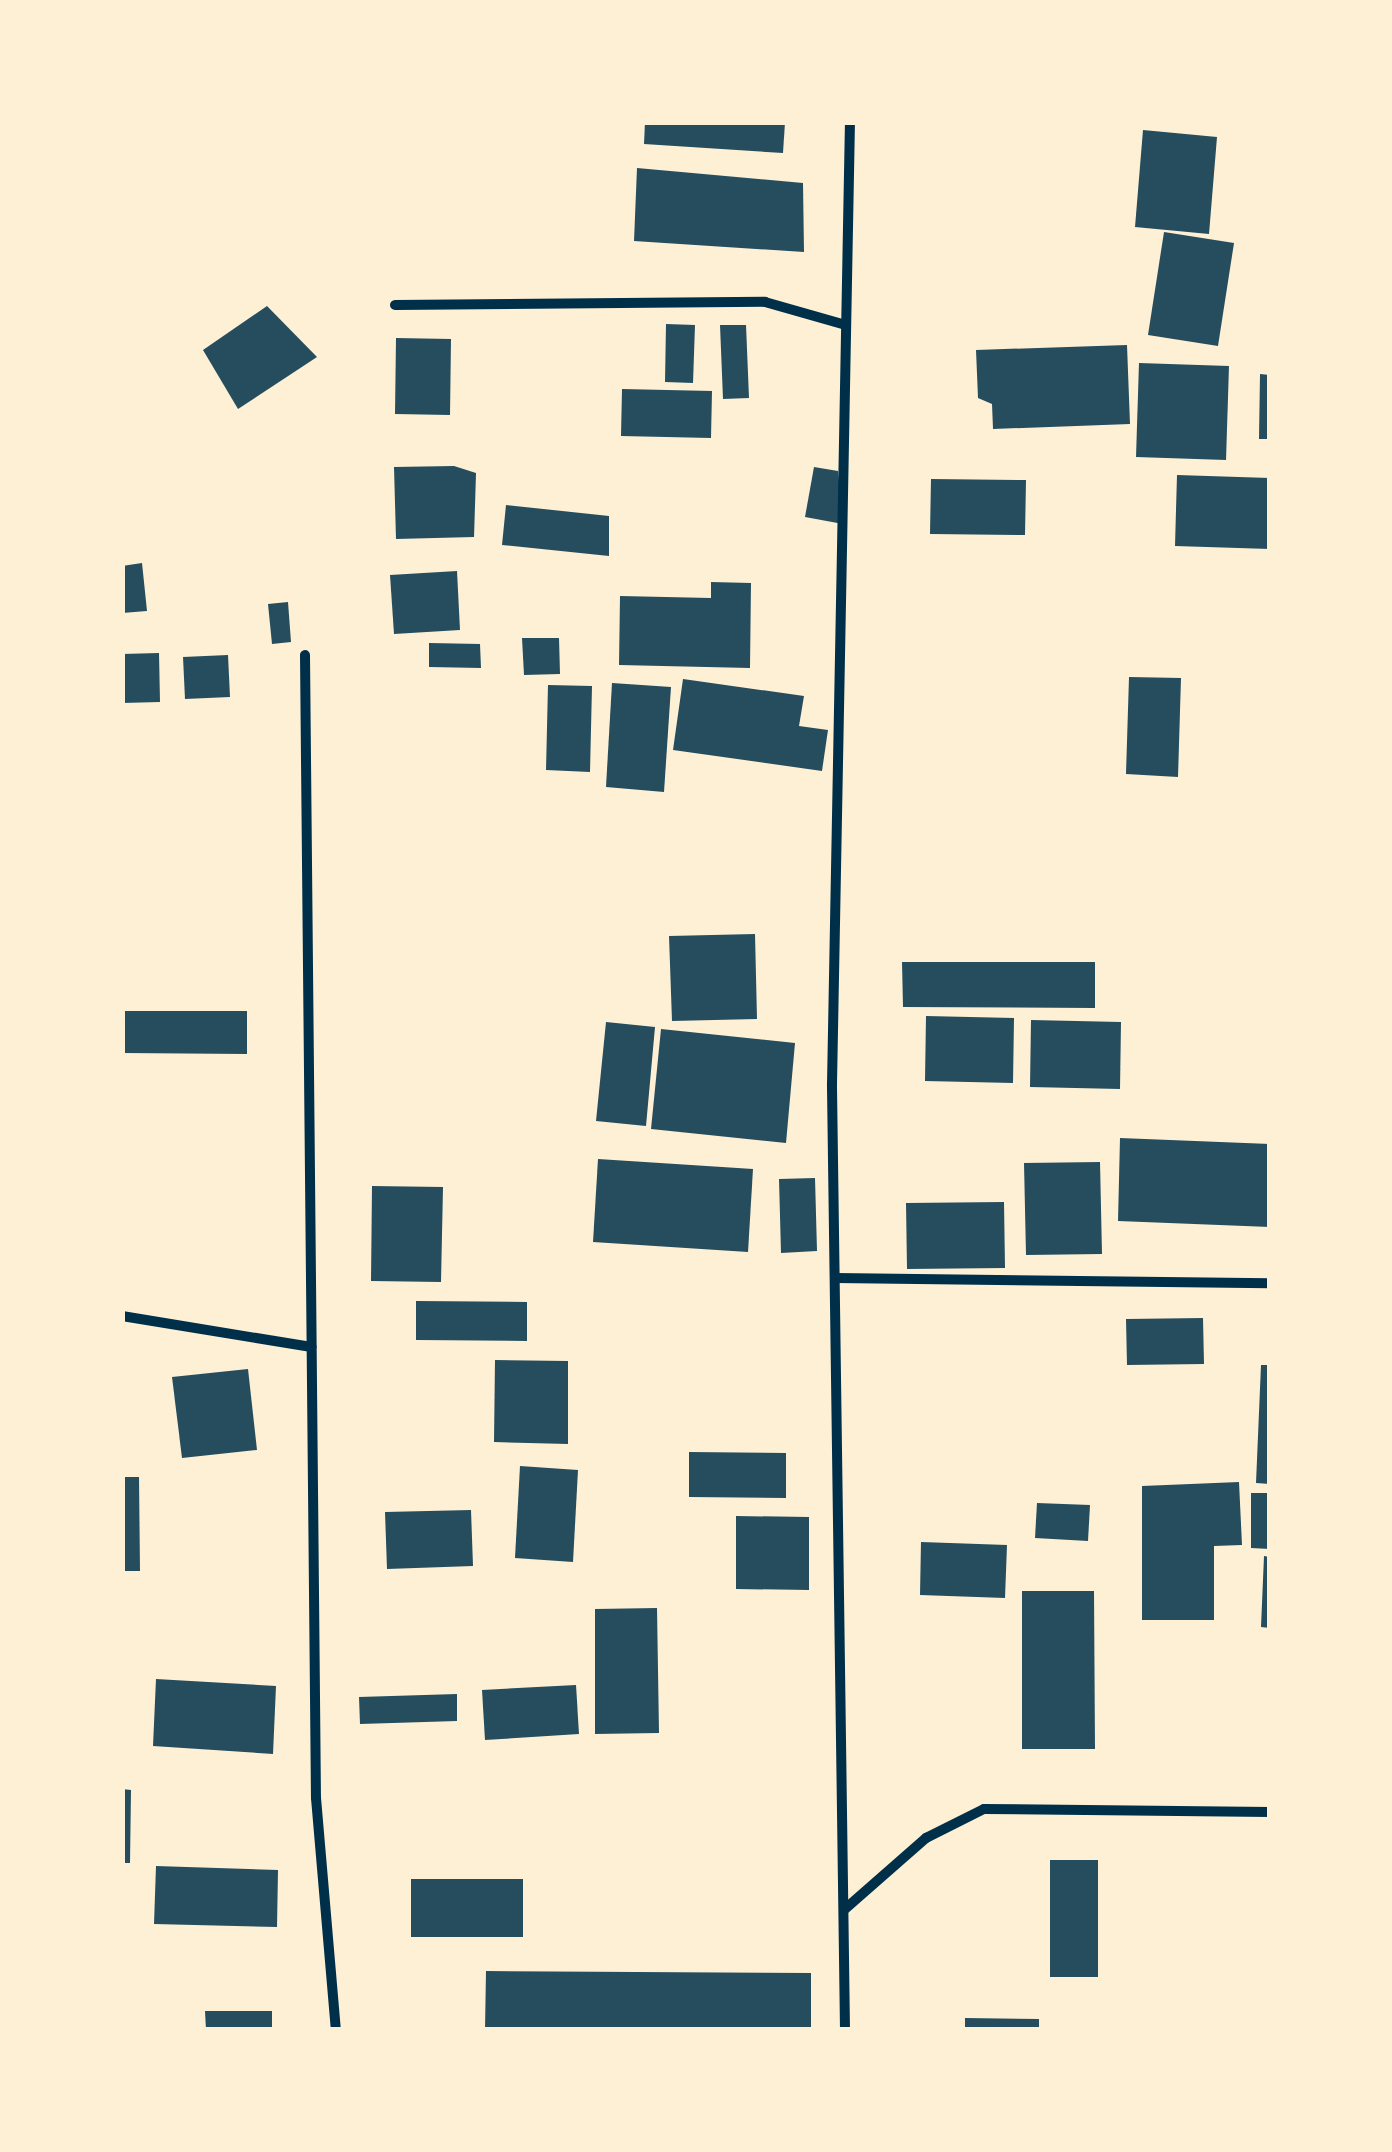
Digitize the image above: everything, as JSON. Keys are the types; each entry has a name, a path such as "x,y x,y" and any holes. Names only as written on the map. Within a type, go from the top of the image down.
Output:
{"street":[{"path":"845,2030 835,1278 850,122"},
{"path":"395,305 765,302 846,326"},
{"path":"305,655 316,1798 336,2030"},
{"path":"835,1278 1270,1283"},
{"path":"122,1316 311,1347"},
{"path":"845,1909 926,1838 984,1809 1270,1812"}],"building":[{"path":"645,122 785,122 783,153 644,144"},
{"path":"1143,130 1217,137 1209,234 1135,227"},
{"path":"637,168 803,183 804,252 634,241"},
{"path":"1164,232 1234,243 1218,346 1148,335"},
{"path":"267,306 317,357 238,409 203,350"},
{"path":"666,324 695,325 693,383 665,382"},
{"path":"720,325 746,325 749,398 723,399"},
{"path":"396,338 451,339 450,415 395,414"},
{"path":"1127,345 1130,424 993,429 992,404 978,398 976,350"},
{"path":"1139,363 1229,366 1226,460 1136,457"},
{"path":"1260,374 1270,375 1270,439 1259,439"},
{"path":"622,389 712,391 711,438 621,436"},
{"path":"454,466 476,473 474,537 396,539 394,467"},
{"path":"814,467 838,471 843,524 805,517"},
{"path":"1177,475 1270,478 1270,549 1175,546"},
{"path":"931,479 1026,480 1025,535 930,534"},
{"path":"506,505 609,516 609,556 502,545"},
{"path":"142,563 147,611 122,613 122,566"},
{"path":"457,571 460,630 394,634 390,575"},
{"path":"711,582 751,583 750,668 619,665 620,596 711,598"},
{"path":"288,602 291,642 272,644 268,604"},
{"path":"522,638 559,638 560,674 524,675"},
{"path":"429,643 480,644 481,668 429,667"},
{"path":"159,653 160,702 122,703 122,654"},
{"path":"228,655 230,697 185,699 183,657"},
{"path":"1129,677 1181,678 1178,777 1126,774"},
{"path":"683,679 804,696 799,726 828,730 822,771 673,750"},
{"path":"612,683 671,687 664,792 606,787"},
{"path":"548,685 592,686 590,772 546,770"},
{"path":"755,934 757,1019 672,1021 669,936"},
{"path":"902,962 1095,962 1095,1008 903,1007"},
{"path":"122,1011 247,1011 247,1054 122,1053"},
{"path":"926,1016 1014,1018 1013,1083 925,1081"},
{"path":"1031,1020 1121,1022 1120,1089 1030,1087"},
{"path":"606,1022 655,1027 646,1126 596,1121"},
{"path":"661,1029 795,1043 786,1143 651,1129"},
{"path":"1120,1138 1270,1144 1270,1227 1118,1221"},
{"path":"598,1159 753,1169 748,1252 593,1242"},
{"path":"1100,1162 1102,1254 1026,1255 1024,1163"},
{"path":"815,1178 817,1251 781,1253 779,1179"},
{"path":"372,1186 443,1187 441,1282 371,1281"},
{"path":"1004,1202 1005,1268 907,1269 906,1203"},
{"path":"416,1301 527,1302 527,1341 416,1340"},
{"path":"1203,1318 1204,1364 1127,1365 1126,1319"},
{"path":"495,1360 568,1361 568,1444 494,1442"},
{"path":"1261,1365 1270,1365 1270,1484 1256,1483"},
{"path":"248,1369 257,1450 182,1458 172,1377"},
{"path":"689,1452 786,1453 786,1498 689,1497"},
{"path":"520,1466 578,1470 573,1562 515,1558"},
{"path":"122,1477 139,1477 140,1571 122,1571"},
{"path":"1239,1482 1242,1545 1214,1546 1214,1620 1142,1620 1142,1486"},
{"path":"1251,1493 1270,1493 1270,1549 1251,1548"},
{"path":"1037,1503 1090,1505 1088,1541 1035,1538"},
{"path":"471,1510 473,1566 387,1569 385,1512"},
{"path":"736,1516 809,1517 809,1590 736,1589"},
{"path":"921,1542 1007,1545 1005,1598 920,1595"},
{"path":"1264,1556 1270,1557 1270,1628 1261,1627"},
{"path":"1022,1591 1094,1591 1095,1749 1022,1749"},
{"path":"657,1608 659,1733 595,1734 595,1609"},
{"path":"156,1679 276,1686 273,1754 153,1746"},
{"path":"576,1685 579,1734 485,1740 482,1690"},
{"path":"457,1694 457,1721 360,1724 359,1697"},
{"path":"122,1789 131,1790 130,1863 122,1863"},
{"path":"1050,1860 1098,1860 1098,1977 1050,1977"},
{"path":"156,1866 278,1870 277,1927 154,1924"},
{"path":"411,1879 523,1879 523,1937 411,1937"},
{"path":"486,1971 811,1973 811,2030 485,2030"},
{"path":"205,2011 272,2011 272,2030 206,2030"},
{"path":"965,2018 1039,2019 1039,2030 965,2030"}]}
